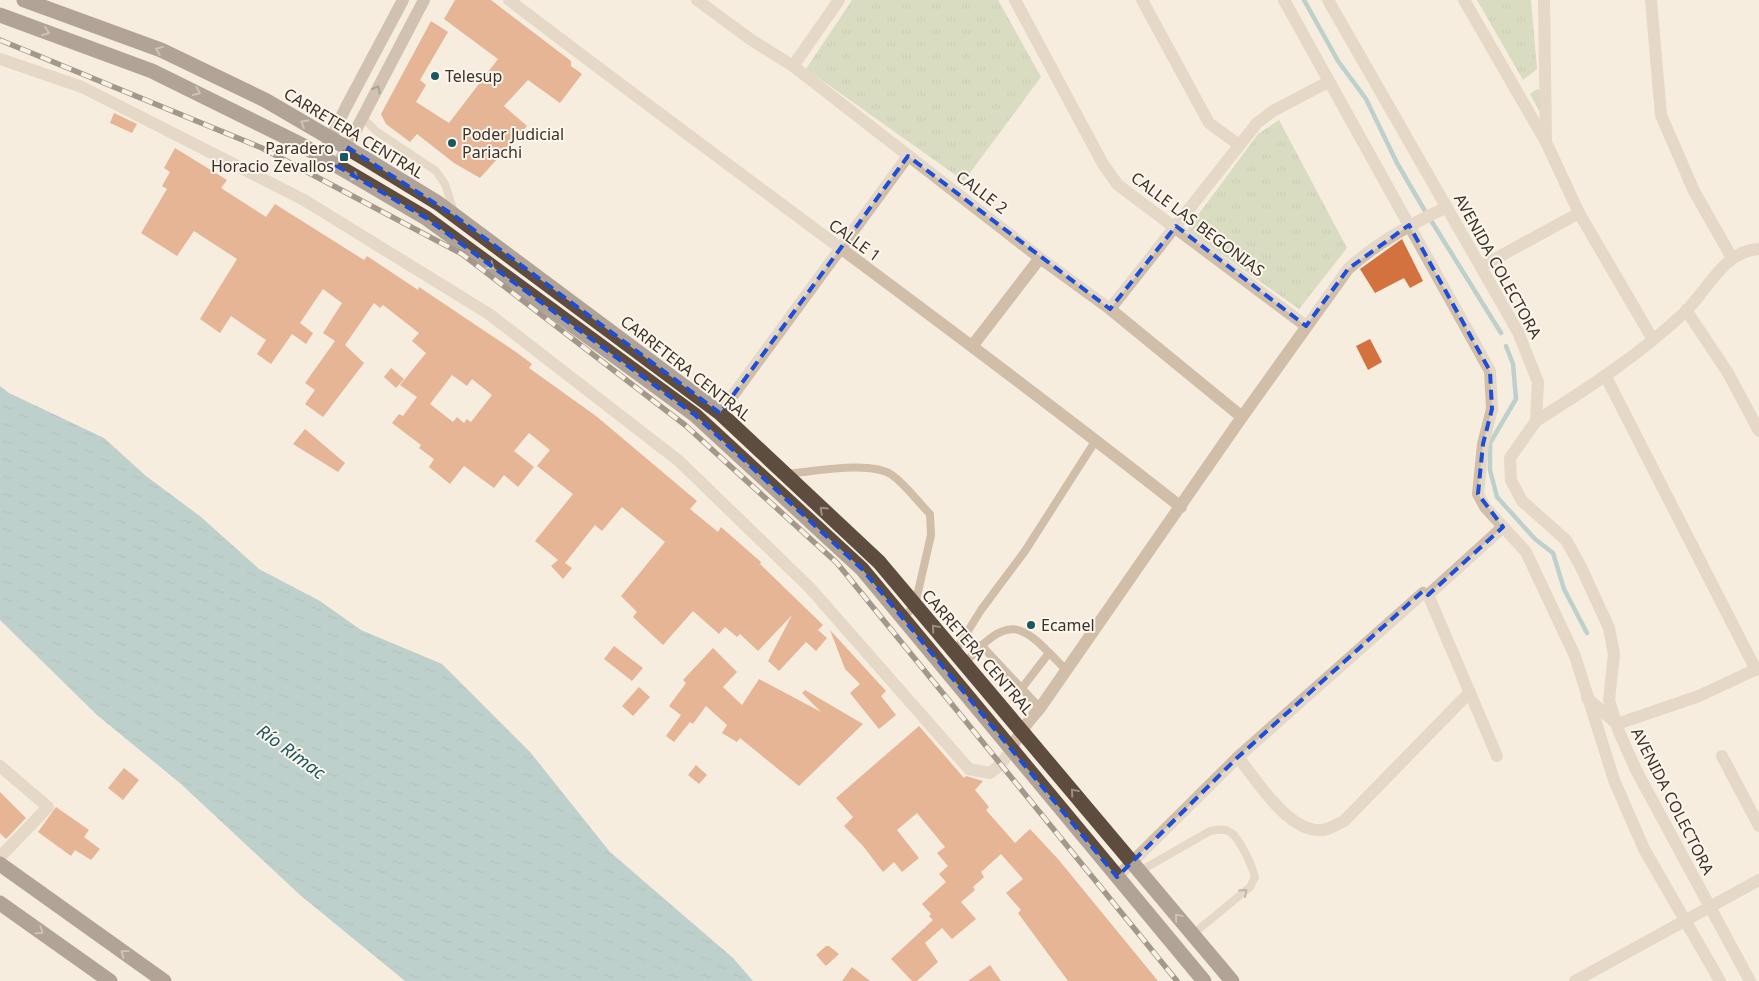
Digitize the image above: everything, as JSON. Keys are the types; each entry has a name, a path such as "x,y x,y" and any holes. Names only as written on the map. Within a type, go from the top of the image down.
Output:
{"highway":[{"name":"CARRETERA CENTRAL","path":"24,0 160,50 265,100 347,147 455,216 720,413 878,562 1137,866 1232,981"},
{"name":"CARRETERA CENTRAL","path":"0,15 152,71 255,120 322,157 426,218 695,415 862,569 1204,981"},
{"path":"723,440 733,426"},
{"path":"0,864 164,981"},
{"path":"0,903 110,981"}],"street":[{"path":"322,157 330,138 403,0"},
{"path":"337,166 424,0"},
{"name":"CALLE 1","path":"509,0 840,249 973,345 1181,507"},
{"path":"793,66 839,0"},
{"name":"CALLE LAS BEGONIAS","path":"1014,0 1103,164 1118,185 1176,226 1306,326"},
{"path":"1142,0 1209,122 1239,145"},
{"path":"1284,0 1490,371 1492,410 1483,444 1478,494 1485,507 1526,552 1575,656 1614,780 1644,849 1720,981"},
{"name":"AVENIDA COLECTORA","path":"1328,0 1482,266 1518,332 1538,382 1536,421 1510,458 1511,480 1522,502 1566,540 1581,567 1609,628 1614,654 1609,700 1617,724 1636,770 1750,981"},
{"path":"1464,0 1546,142 1579,213 1652,338"},
{"path":"1544,0 1546,142"},
{"path":"1651,0 1661,115 1694,191 1732,258"},
{"name":"CALLE 2","path":"699,1 750,39 793,66 1040,258 1110,309 1242,417"},
{"path":"0,59 82,87 304,200 489,314 679,462 810,588 969,769 990,773 1000,766 1012,750 1022,730 1040,708 1065,669 1348,269 1366,253 1409,225 1447,206"},
{"path":"1110,309 1257,122 1328,82"},
{"path":"346,107 362,117"},
{"path":"720,413 908,156"},
{"path":"1482,266 1579,213"},
{"path":"1536,421 1606,376 1686,310 1732,258 1746,250 1759,249"},
{"path":"973,345 1040,258"},
{"path":"1686,310 1728,373 1759,431"},
{"path":"1587,697 1617,724 1699,696 1757,669 1606,376"},
{"path":"1117,877 1137,866 1238,757 1420,595 1428,595 1503,527"},
{"path":"1428,595 1497,756"},
{"path":"1238,757 1288,818 1306,829 1324,830 1344,821 1470,692"},
{"path":"1722,756 1759,826"},
{"path":"0,766 48,807 0,857"},
{"path":"1576,981 1759,880"}],"lane":[{"path":"362,117 376,131 436,171 445,184 455,216"},
{"path":"960,658 981,610 1025,551 1096,440"},
{"path":"784,474 873,468 893,476 930,514 931,535 915,605 903,618"},
{"path":"960,658 1000,631 1013,627 1024,631 1065,669"},
{"path":"981,645 1040,708"},
{"path":"1022,688 1049,653"},
{"path":"1137,866 1210,831 1221,829 1231,832 1251,863 1255,877 1250,887 1193,934"}],"highlighted area":[{"path":"347,147 455,216 720,413 908,156 1110,309 1176,226 1306,326 1348,269 1409,225 1490,371 1492,409 1483,444 1478,494 1503,527 1428,595 1423,591 1238,757 1117,877 862,569 695,415 426,218 337,166"}],"green space":[{"path":"852,0 998,0 1041,77 964,181 806,69"},
{"path":"1477,0 1531,0 1537,69 1523,80"},
{"path":"1537,89 1540,90 1542,116 1530,94"},
{"path":"1279,120 1347,248 1299,309 1187,230 1258,134"}],"water":[{"name":"Río Rímac","path":"0,386 9,393 104,438 146,476 201,517 259,569 320,601 361,630 442,664 530,752 610,852 733,958 753,981 405,981 300,895 181,784 97,715 0,620"}],"building":[{"path":"455,0 491,0 571,61 571,66 582,74 560,103 528,80 504,106 527,126 480,178 454,163 417,134 410,142 386,124 381,114 431,21 448,32 420,80 426,85 416,102 449,123 498,59 444,19"},
{"path":"114,113 137,124 132,133 110,123"},
{"path":"175,148 227,180 221,188 266,217 275,204 364,260 367,256 418,290 419,287 516,352 532,364 529,368 596,416 697,501 690,509 718,532 721,527 761,562 760,564 823,625 818,630 827,638 816,651 806,642 779,671 768,661 792,615 758,651 740,634 737,637 725,627 719,634 693,611 663,645 633,617 637,612 621,596 665,542 622,507 602,531 595,525 565,563 572,568 563,579 551,566 558,560 535,541 573,494 537,466 550,450 529,433 514,451 534,467 518,487 504,475 494,488 464,466 450,484 429,467 434,459 419,448 421,445 392,423 399,414 403,416 417,397 400,385 426,353 412,341 419,333 383,305 380,308 374,303 345,345 364,363 323,417 305,404 315,390 305,383 335,341 323,333 342,303 323,289 300,323 313,333 306,344 292,334 271,364 257,354 266,340 231,316 220,333 200,319 237,259 194,231 177,256 141,233 167,189 162,186 170,172 164,168","holes":["452,375 467,386 472,379 492,395 471,422 467,419 464,423 457,417 453,422 430,404"]},
{"path":"1402,239 1423,281 1410,288 1404,278 1375,293 1360,269"},
{"path":"1370,339 1382,362 1368,370 1356,346"},
{"path":"391,368 404,379 396,388 384,377"},
{"path":"305,429 345,463 338,472 293,444"},
{"path":"830,630 886,691 881,696 896,715 879,729 850,693 860,684 845,669"},
{"path":"614,646 643,668 632,681 604,659"},
{"path":"713,648 737,672 723,687 742,705 759,679 821,712 802,693 805,690 863,724 799,786 740,738 737,742 722,733 727,725 706,706 693,724 690,722 674,742 666,736 681,715 669,706 686,683 683,680"},
{"path":"639,687 650,697 633,716 622,706"},
{"path":"919,726 964,778 966,776 983,781 975,790 989,807 986,810 1015,843 1030,829 1058,859 1158,981 1068,981 1018,913 1021,910 1006,893 1023,879 1001,854 981,872 984,877 973,887 975,890 961,902 976,919 952,939 942,928 925,943 938,962 917,981 912,981 891,959 933,920 929,916 931,914 922,904 946,882 939,874 948,866 937,853 945,847 917,813 897,830 919,858 902,872 894,862 883,872 863,846 844,826 853,817 836,798"},
{"path":"696,765 707,775 699,784 688,775"},
{"path":"124,768 139,780 123,800 108,788"},
{"path":"0,792 26,818 6,839 0,833"},
{"path":"56,807 89,830 84,837 100,849 91,860 75,850 71,856 38,832"},
{"path":"826,946 829,946 839,954 826,966 816,955"},
{"path":"990,965 1001,981 968,981"},
{"path":"852,967 870,981 842,981"}],"waterway":[{"path":"1304,0 1338,61 1366,99 1397,163 1425,211"},
{"path":"1432,222 1501,333"},
{"path":"1506,346 1513,364 1516,399 1490,443 1490,470 1497,497 1535,539 1553,553 1564,589 1587,633"}],"railway":[{"path":"0,40 262,148 462,254 685,425 837,563 1177,981"}],"place":[{"name":"Telesup","path":"435,76"},
{"name":"Poder Judicial Pariachi","path":"452,143"},
{"name":"Paradero Horacio Zevallos","path":"344,157"},
{"name":"Ecamel","path":"1031,625"}]}
